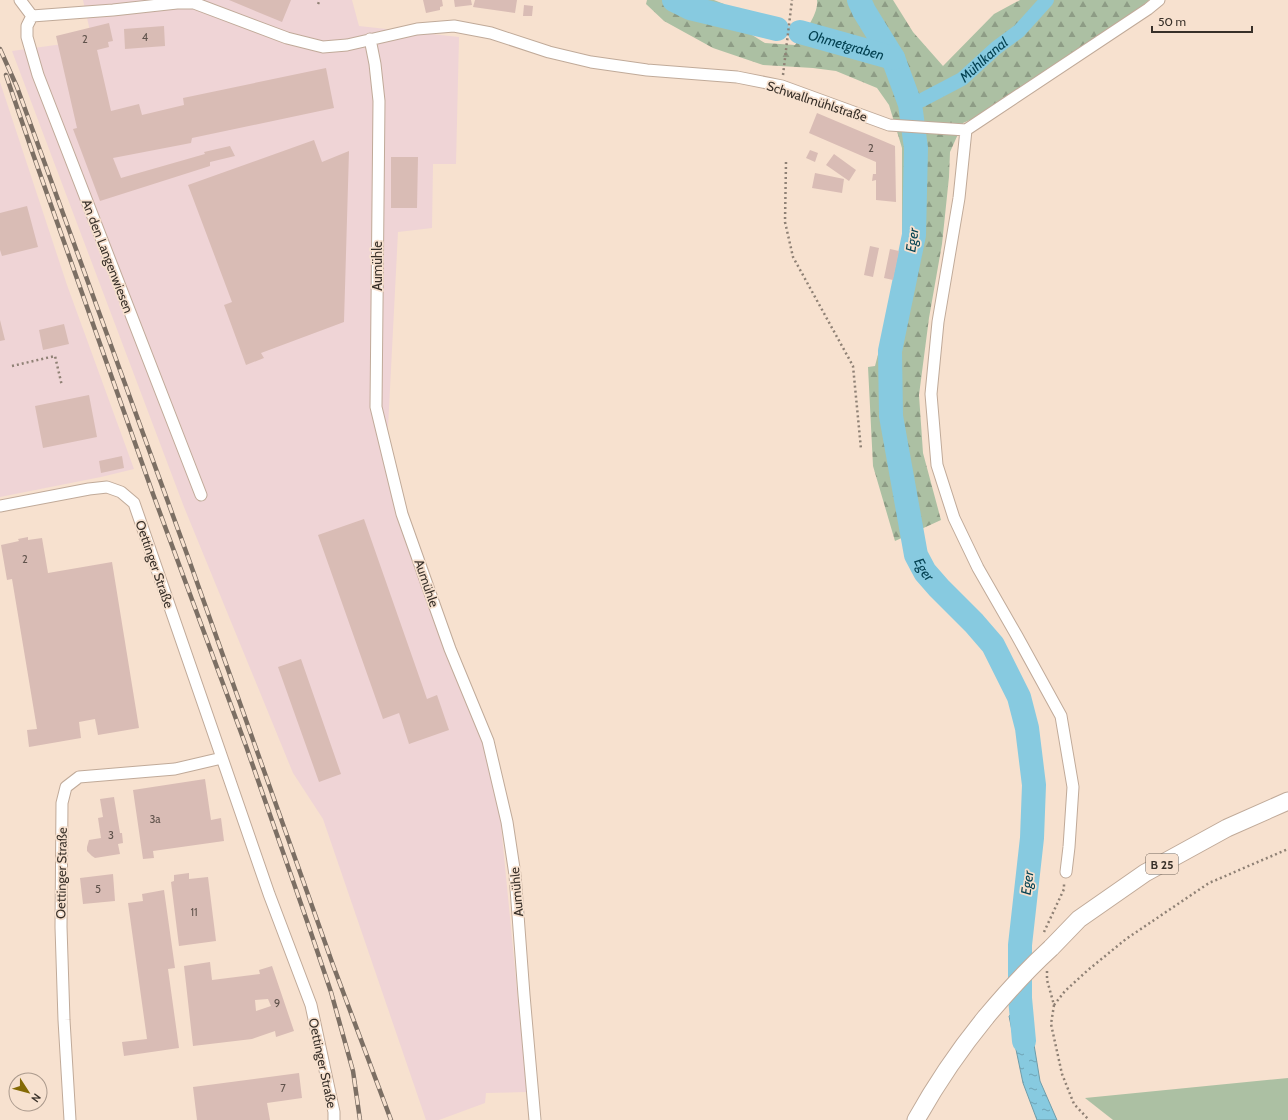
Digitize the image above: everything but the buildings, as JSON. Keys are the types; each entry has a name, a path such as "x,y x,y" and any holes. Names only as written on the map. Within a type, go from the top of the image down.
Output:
{"main road":[{"name":"B 25","path":"916,1120 962,1046 1006,993 1079,919 1145,873 1227,828 1288,801"}],"street":[{"path":"20,0 32,16"},
{"path":"1066,872 1073,787 1061,716 978,568 954,518 937,465 931,394 938,322 959,198 966,130 1148,9 1159,0"},
{"name":"Schwallmühlstraße","path":"32,16 113,10 177,3 194,3 287,38 323,47 347,45 417,29 454,26 491,33 549,52 591,62 647,70 737,77 782,86 889,125 966,130"},
{"name":"An den Langenwiesen","path":"32,16 27,26 27,37 38,75 201,495"},
{"name":"Aumühle","path":"370,39 375,64 379,101 376,407 402,514 450,649 488,741 504,808 515,875 535,1120"},
{"name":"Oettinger Straße","path":"0,506 107,487 121,492 134,504 269,894 311,1005 334,1112 334,1120"},
{"name":"Oettinger Straße","path":"70,1120 64,1020 61,927 62,803 66,787 79,777 175,769 222,758"}],"path":[{"path":"318,4 320,0"},
{"path":"782,86 792,0"},
{"path":"786,162 785,222 793,257 853,366 861,449"},
{"path":"12,366 55,356 62,386"},
{"path":"1089,1120 1074,1104 1062,1074 1051,1024 1054,1005 1071,986 1126,939 1209,883 1288,849"}],"shaded area":[{"path":"83,0 352,0 359,26 459,37 456,164 433,164 432,228 398,232 386,467 497,784 527,1092 486,1093 485,1103 439,1120 426,1120 323,819 293,773 184,507 12,51 92,40"},
{"path":"0,82 67,285 134,469 0,497"}],"green space":[{"path":"647,0 714,0 724,4 749,33 765,43 795,45 806,30 816,11 817,0 893,0 913,32 943,66 994,14 1020,0 1149,0 1131,16 991,111 963,123 950,152 942,244 929,318 919,395 923,453 941,520 895,541 873,466 868,367 875,366 902,262 902,148 889,105 877,88 836,71 763,65 713,48 664,21 646,4"},
{"path":"1288,1078 1288,1120 1113,1120 1085,1098"}],"water":[{"path":"1027,1002 1040,1081 1057,1120 1037,1120 1023,1083 1009,1016"}],"waterway":[{"name":"Ohmetgraben","path":"674,0 690,8 777,29"},
{"name":"Eger","path":"859,0 864,11 893,58 910,104 916,148 914,235 890,351 891,416 916,555 925,572 993,645 1019,697 1027,728 1034,785 1032,838 1020,945 1020,998 1024,1041"},
{"name":"Mühlkanal","path":"910,104 922,100 962,79 996,48 1019,31 1047,0"},
{"name":"Ohmetgraben","path":"800,32 893,58"}],"railway":[{"path":"0,49 17,87 188,557 333,965 391,1120"},
{"path":"6,75 153,494 246,746 307,921 331,992 353,1071 360,1120"}]}
